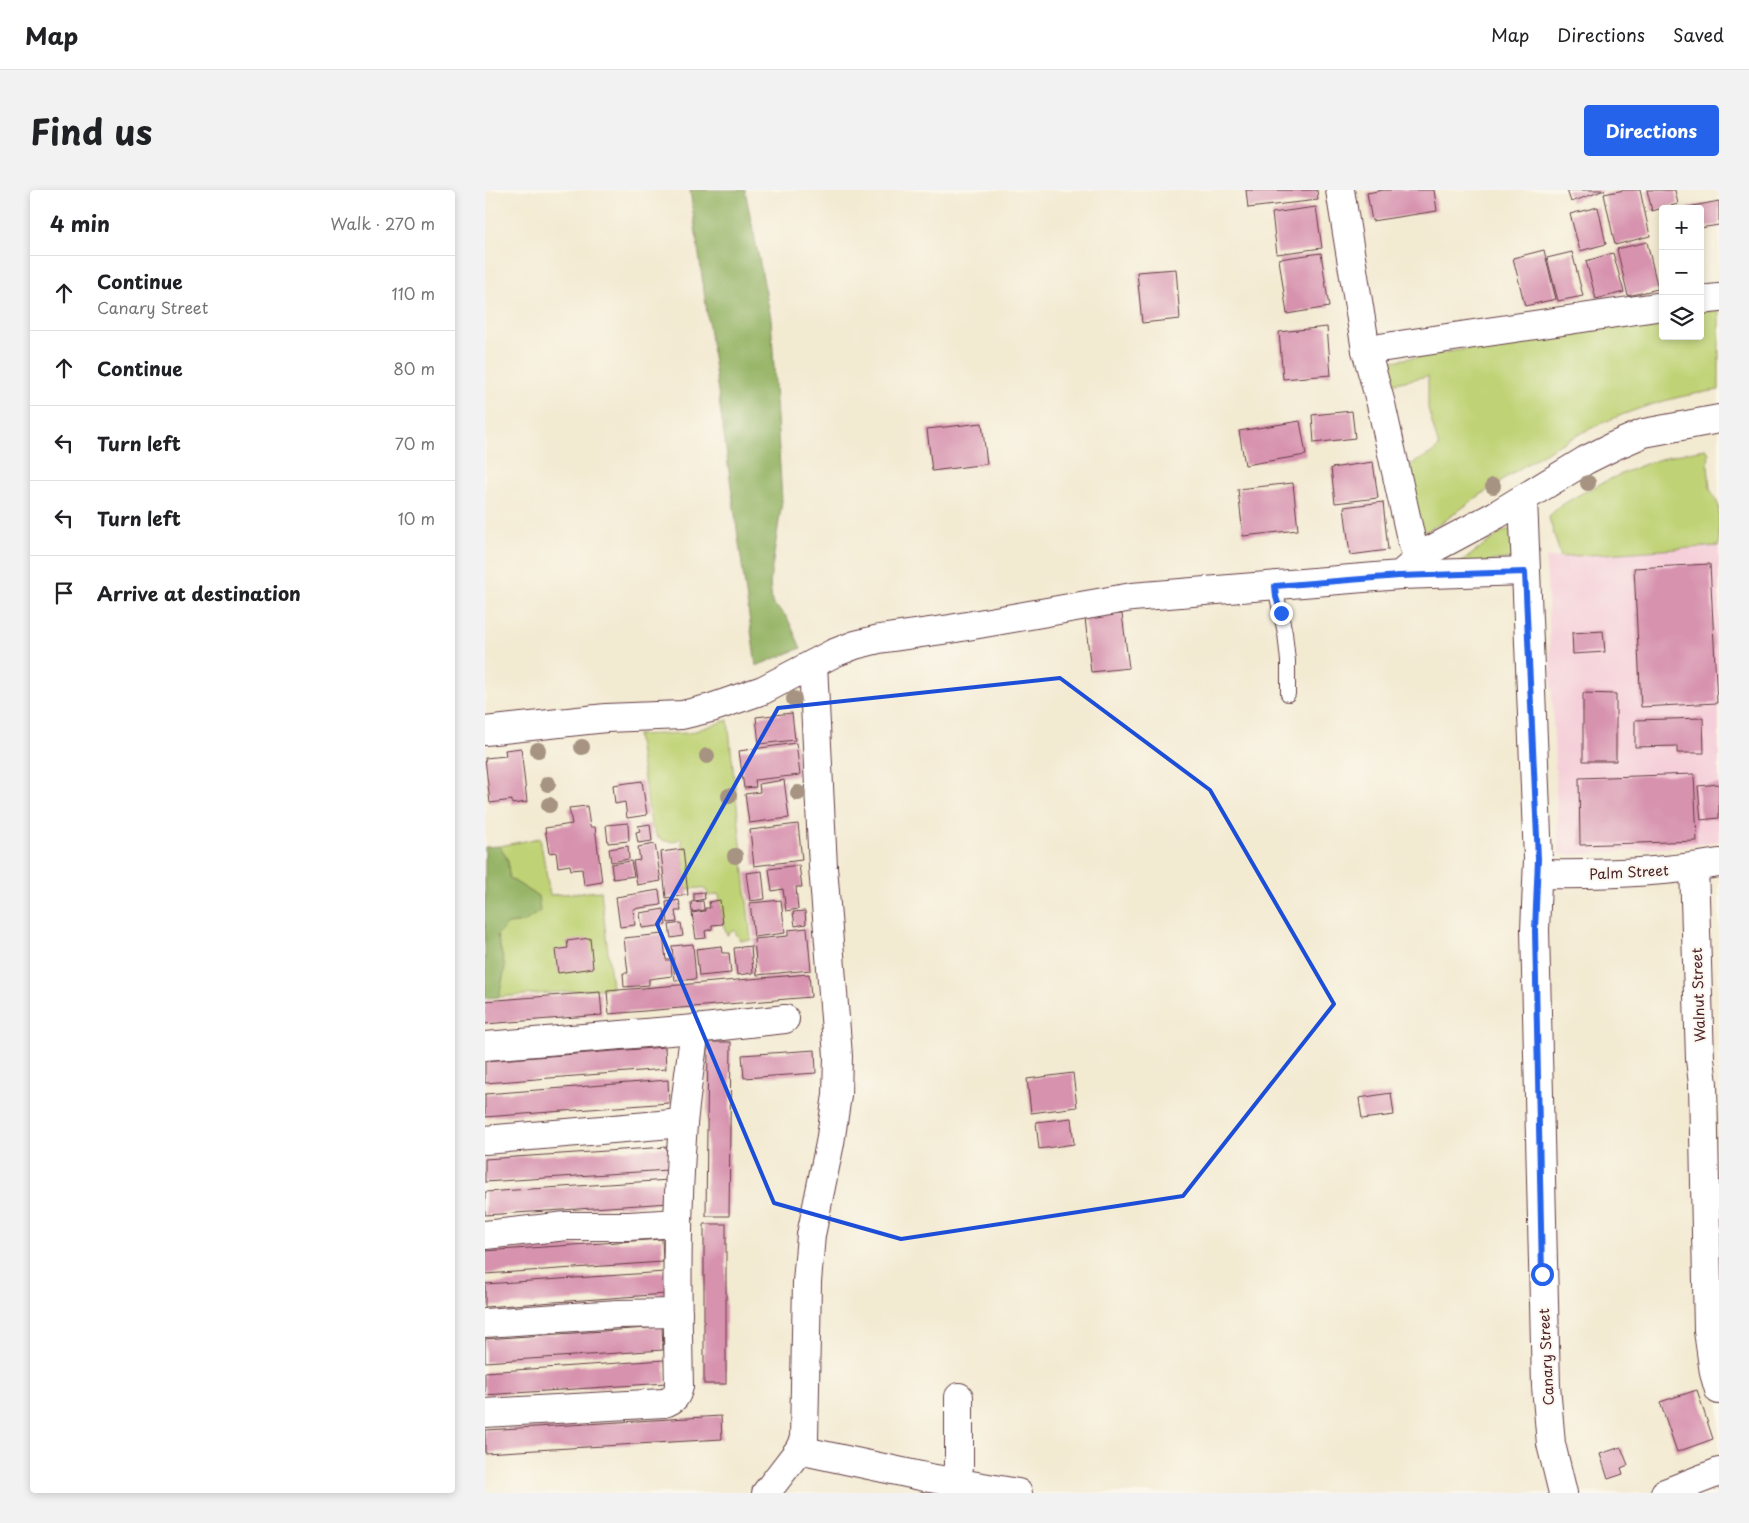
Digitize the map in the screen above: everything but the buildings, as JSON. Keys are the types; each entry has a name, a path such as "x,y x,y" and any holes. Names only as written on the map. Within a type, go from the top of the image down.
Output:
{"street":[{"path":"1340,190 1366,350 1381,404 1411,539 1409,567"},
{"path":"1704,300 1719,298"},
{"path":"1366,350 1659,307"},
{"path":"1409,567 1425,553 1523,499 1586,460 1644,433 1719,419"},
{"name":"Canary Street","path":"1523,499 1538,866 1535,930 1546,1386 1551,1444 1563,1493"},
{"path":"485,731 606,718 682,715 711,708 763,690 813,664 855,646 879,640 950,630 1131,597 1275,586 1409,567 1525,572"},
{"path":"766,1493 799,1450 804,1438 807,1282 811,1235 837,1095 838,1056 823,867 813,664"},
{"name":"Palm Street","path":"1538,866 1585,874 1707,865"},
{"name":"Walnut Street","path":"1707,865 1699,1041 1711,1083 1713,1284 1708,1331 1714,1373 1719,1390"},
{"path":"485,1046 695,1029 785,1019"},
{"path":"485,1413 664,1403 672,1401 677,1395 679,1386 678,1223 683,1123 695,1029"},
{"path":"485,1140 683,1123"},
{"path":"485,1235 566,1226 629,1226 678,1223"},
{"path":"485,1324 627,1314 678,1313"},
{"path":"954,1482 959,1467 959,1397"},
{"path":"799,1450 954,1482 1018,1493"},
{"path":"1665,1493 1719,1472"}],"lane":[{"path":"1275,586 1285,633 1288,661 1288,694"}],"highlighted area":[{"path":"1060,678 1210,790 1334,1004 1183,1196 901,1239 774,1203 657,924 778,708"}],"shaded area":[{"path":"1719,546 1719,841 1676,847 1566,855 1559,853 1546,558"}],"green space":[{"path":"690,190 745,190 771,318 782,501 770,581 772,603 787,617 801,648 756,666"},
{"path":"1719,309 1719,390 1679,397 1641,408 1571,438 1505,478 1440,524 1424,532 1418,531 1403,469 1439,447 1428,408 1428,376 1386,385 1380,363 1659,318 1659,340 1704,340 1704,311"},
{"path":"1706,449 1709,453 1710,489 1719,506 1719,546 1561,557 1549,518 1564,504 1637,467 1683,453"},
{"path":"1510,529 1512,531 1513,558 1456,566 1502,532"},
{"path":"728,720 751,940 740,940 734,930 727,935 723,924 719,894 709,896 706,890 701,888 687,889 681,837 676,841 669,842 662,840 655,834 651,824 637,735 689,733"},
{"path":"540,838 550,895 601,891 612,988 499,997 505,967 497,935 508,924 524,922 538,896 509,878 508,861 500,846"},
{"path":"500,846 508,861 509,878 538,896 540,911 524,922 508,924 497,935 505,967 499,997 485,998 485,847"}],"route":[{"path":"1281,613 1275,586 1399,576 1525,572 1538,859 1535,930 1539,1038 1542,1274"}]}
